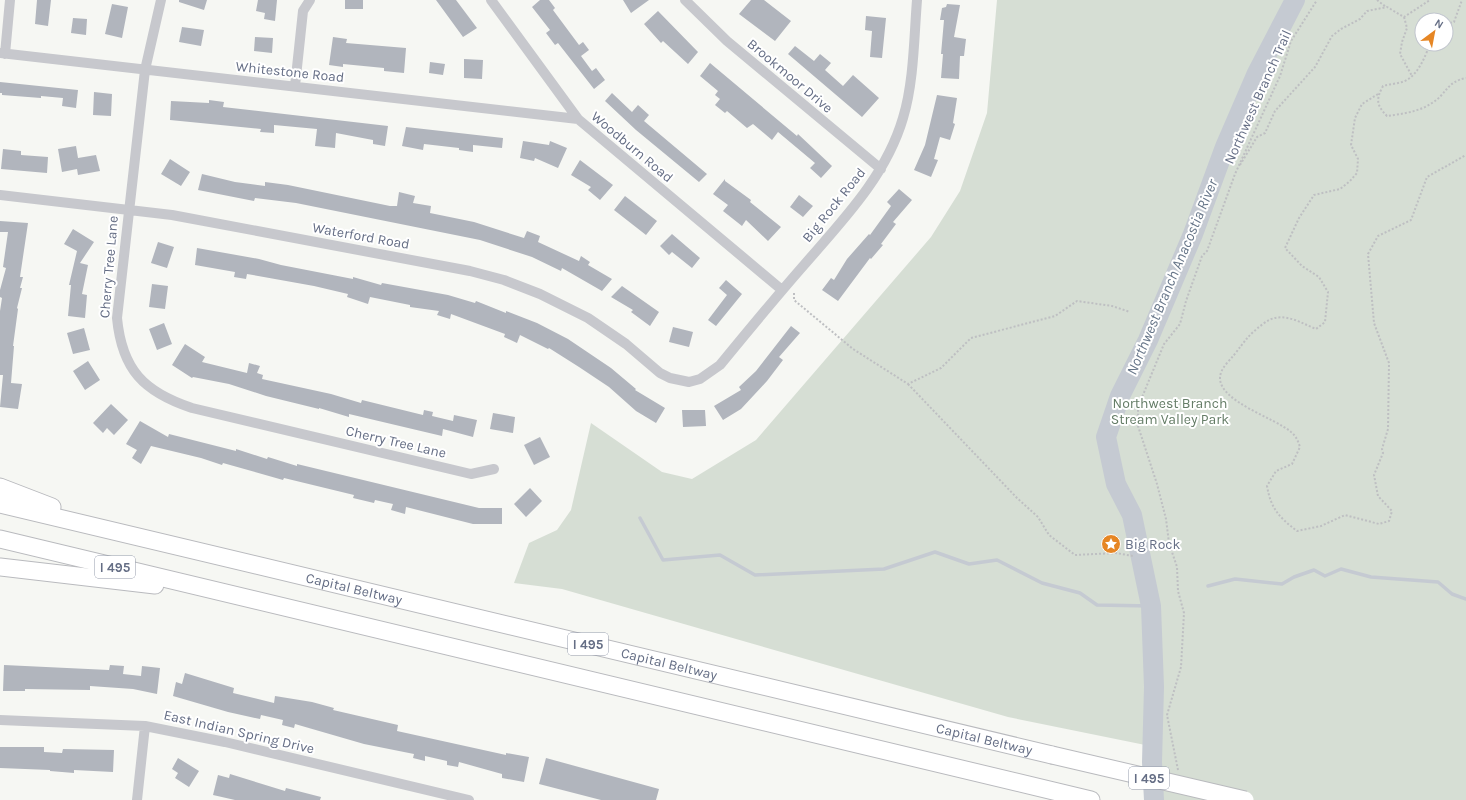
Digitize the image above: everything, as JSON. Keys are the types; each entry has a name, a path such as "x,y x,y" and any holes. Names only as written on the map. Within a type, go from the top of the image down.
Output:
{"highway":[{"path":"0,487 124,533"},
{"name":"Capital Beltway","path":"0,504 1245,800"},
{"name":"I 495","path":"0,539 1091,800"},
{"path":"0,567 230,594"}],"street":[{"path":"2,53 10,0"},
{"name":"Cherry Tree Lane","path":"161,0 145,70 117,318 123,352 130,366 153,391 170,401 192,408 393,457 471,474 494,469"},
{"path":"295,86 303,11 310,0"},
{"name":"Woodburn Road","path":"491,0 578,119 784,287"},
{"name":"Brookmoor Drive","path":"685,0 727,41 881,169"},
{"name":"Big Rock Road","path":"689,382 700,379 720,365 784,287 855,205 881,169 895,143 904,116 909,87 917,0"},
{"name":"Whitestone Road","path":"2,53 578,119"},
{"name":"Waterford Road","path":"0,195 172,215 406,258 504,280 540,294 588,318 626,344 660,373 670,378 689,382"},
{"name":"East Indian Spring Drive","path":"0,720 145,726 225,742 469,800"},
{"path":"137,800 145,726"}],"path":[{"name":"Northwest Branch Trail","path":"1178,772 1167,716 1181,667 1184,613 1178,591 1177,567 1169,543 1166,519 1157,484 1138,426 1138,407 1164,344 1180,324 1186,301 1202,256 1207,251 1235,174 1280,76 1291,41 1316,0"},
{"path":"1378,0 1404,17"},
{"path":"1404,17 1430,0"},
{"path":"1454,22 1462,0"},
{"path":"1235,174 1257,137 1265,133 1275,112 1315,67 1332,36 1341,29 1360,19 1367,11 1387,7"},
{"path":"1404,17 1407,28 1400,54 1412,76"},
{"path":"1426,52 1419,68 1412,76 1403,82 1383,86 1378,94 1362,104 1355,118 1351,145 1358,159 1357,173 1340,189 1314,195 1299,218 1285,248 1302,266 1319,277 1328,292 1325,322 1316,329 1283,316 1269,319 1248,335 1224,366 1220,378 1224,388 1243,406 1282,426 1297,438 1300,447 1292,464 1276,471 1267,486 1270,501 1279,517 1297,531 1321,526 1345,515 1379,524 1389,521 1392,511 1378,496 1374,475 1383,453 1382,449 1388,429 1389,363 1374,323 1368,254 1378,236 1411,220 1427,177 1466,155"},
{"path":"1378,94 1379,108 1387,116 1406,113 1432,104 1455,81 1466,78"},
{"path":"784,287 793,290 794,300 853,349 908,384 1017,498 1038,517 1049,535 1075,555 1116,553 1133,556"},
{"path":"908,384 941,368 971,338 1055,316 1077,301 1112,306 1130,312"}],"green space":[{"name":"Northwest Branch Stream Valley Park","path":"997,0 1466,0 1466,800 1156,800 1160,748 1008,717 562,589 514,583 529,543 557,530 571,510 591,423 662,472 692,479 756,440 931,237 960,191 987,113"}],"building":[{"path":"37,0 51,0 48,26 35,24"},
{"path":"179,0 207,0 204,10 179,2"},
{"path":"258,0 277,0 275,21 264,19 265,13 256,11"},
{"path":"345,0 363,0 363,9 345,9"},
{"path":"436,0 456,0 477,28 463,37"},
{"path":"540,0 549,0 555,8 553,10 579,45 583,42 589,50 581,56 592,71 596,68 605,80 594,89 558,43 555,45 546,33 550,30 532,7"},
{"path":"623,0 649,0 631,13"},
{"path":"751,0 764,0 791,21 775,41 739,14"},
{"path":"112,4 128,7 122,38 105,34"},
{"path":"947,4 960,5 954,37 966,39 964,56 960,56 959,79 941,78 943,54 941,54 944,20 940,20 942,8 946,7"},
{"path":"658,11 698,52 688,64 663,41 661,43 644,24"},
{"path":"866,16 886,18 882,58 870,57 872,31 865,30"},
{"path":"73,18 87,19 86,35 71,33"},
{"path":"182,27 204,30 201,46 179,42"},
{"path":"255,37 273,38 272,53 254,51"},
{"path":"333,37 347,39 346,43 406,48 404,73 384,71 384,68 343,64 343,67 329,65"},
{"path":"795,46 814,61 820,54 831,63 825,70 843,86 853,75 879,98 862,117 788,54"},
{"path":"464,59 483,60 482,79 464,78"},
{"path":"430,62 445,64 443,75 429,73"},
{"path":"710,63 797,136 798,134 832,166 821,178 810,168 815,163 778,132 772,140 753,124 747,128 727,111 725,113 715,105 720,99 715,95 718,91 700,76"},
{"path":"0,82 78,90 76,108 62,106 63,98 2,95 2,93 0,93"},
{"path":"94,92 112,94 111,116 93,115"},
{"path":"612,93 632,112 638,105 649,115 644,121 707,174 699,182 636,130 605,101"},
{"path":"937,95 957,98 953,123 955,124 950,140 940,137 934,159 938,160 931,177 914,170 925,145"},
{"path":"209,100 224,102 223,107 388,126 385,146 373,144 373,140 336,133 335,148 315,146 317,129 274,125 274,133 260,132 261,129 170,120 171,101 209,103"},
{"path":"406,127 503,138 502,148 473,145 473,152 459,150 459,148 424,144 423,150 402,146"},
{"path":"523,141 549,145 550,141 567,148 558,168 535,158 534,161 520,158"},
{"path":"76,146 78,158 96,155 100,171 78,175 77,169 62,172 58,149"},
{"path":"3,149 21,151 21,155 48,157 47,173 1,169"},
{"path":"170,159 190,172 181,186 161,174"},
{"path":"580,160 613,185 600,200 588,190 591,187 571,175"},
{"path":"202,174 235,182 265,186 265,182 288,185 390,206 397,206 399,192 415,196 413,203 431,206 430,213 474,222 524,238 527,231 540,236 538,242 579,261 581,256 590,262 588,265 612,279 602,291 562,268 561,271 532,257 480,240 296,203 255,198 254,201 198,190"},
{"path":"725,179 725,181 751,200 750,202 781,227 768,241 746,220 742,226 723,211 728,205 713,194"},
{"path":"899,189 912,200 893,222 896,224 881,244 883,245 871,259 870,258 838,301 822,290 831,278 834,280 847,259 869,234 870,235 891,206 887,202"},
{"path":"799,195 813,206 803,217 790,207"},
{"path":"625,196 657,221 646,235 614,210"},
{"path":"0,221 28,223 20,277 23,277 17,308 11,383 22,384 18,409 0,407 3,375 0,375 0,311 2,298 0,297 0,290 6,268 3,267 8,232 0,232"},
{"path":"73,229 94,242 80,263 88,265 82,294 87,295 85,318 68,316 71,285 69,285 77,251 64,244"},
{"path":"672,234 700,258 692,268 672,252 669,255 660,246"},
{"path":"158,242 174,247 167,268 151,263"},
{"path":"197,248 259,259 281,265 353,279 353,277 381,285 382,283 448,295 475,303 476,301 506,313 506,311 537,323 568,339 611,368 636,389 635,390 665,408 656,423 636,411 609,387 579,367 549,348 548,349 520,335 517,343 504,337 505,334 451,314 450,319 437,315 439,311 410,307 410,305 370,297 368,304 347,297 348,294 314,286 247,274 246,279 234,277 235,272 195,265"},
{"path":"726,280 742,294 716,326 708,320 727,295 719,288"},
{"path":"152,284 168,286 165,309 149,307"},
{"path":"622,286 659,312 650,326 631,312 633,310 611,297"},
{"path":"164,323 172,344 157,350 149,329"},
{"path":"791,326 800,333 779,357 783,360 767,381 741,409 723,420 714,406 741,390 739,387 756,371"},
{"path":"673,327 693,332 689,347 669,342"},
{"path":"84,328 90,350 73,354 67,333"},
{"path":"185,344 205,357 202,362 247,373 249,363 260,366 257,373 263,375 262,379 331,394 361,403 362,400 423,415 424,410 433,412 432,416 453,421 454,415 477,420 473,437 443,429 442,436 349,414 349,417 319,408 266,396 229,384 192,378 172,365"},
{"path":"88,361 100,380 85,390 73,371"},
{"path":"111,404 128,420 114,435 107,428 103,433 93,423"},
{"path":"682,410 705,410 706,426 683,427"},
{"path":"493,413 515,417 513,433 490,429"},
{"path":"140,421 168,437 169,434 236,451 236,449 267,459 268,457 297,466 297,464 479,508 502,508 502,524 473,524 406,507 405,514 391,510 393,504 375,500 374,503 353,498 354,495 284,478 283,480 223,463 222,465 201,458 151,446 141,464 132,458 137,450 126,444"},
{"path":"540,437 550,457 534,465 524,445"},
{"path":"530,488 542,501 526,517 514,504"},
{"path":"4,665 109,670 110,665 124,666 123,674 141,676 142,666 160,668 157,694 133,689 90,686 90,690 25,689 25,691 3,691"},
{"path":"185,673 234,688 233,693 274,703 275,696 312,702 334,708 333,710 398,725 397,731 506,755 506,753 529,757 524,782 502,778 502,774 459,762 458,767 447,765 447,761 425,756 425,761 413,758 414,754 364,744 295,724 294,728 282,725 283,720 261,715 260,719 228,712 173,696 176,682 182,684"},
{"path":"0,747 44,747 44,752 62,753 63,749 114,750 113,772 74,770 74,773 50,770 0,768"},
{"path":"178,758 199,771 189,787 175,778 178,773 172,769"},
{"path":"546,758 659,789 656,800 601,800 539,784"},
{"path":"230,774 285,791 286,788 321,797 320,800 235,800 213,795 218,775 229,778"}],"waterway":[{"name":"Northwest Branch Anacostia River","path":"1154,800 1152,762 1154,687 1151,606 1132,515 1116,484 1106,437 1120,396 1148,340 1193,234 1225,147 1257,73 1295,0"},
{"path":"640,518 663,560 720,555 755,575 884,569 935,552 969,564 997,560 1042,583 1080,593 1097,605 1151,606"},
{"path":"1208,586 1235,579 1282,584 1294,577 1314,570 1325,576 1341,569 1371,577 1438,582 1452,594 1466,599"}],"place":[{"name":"Big Rock","path":"1111,544"}]}
